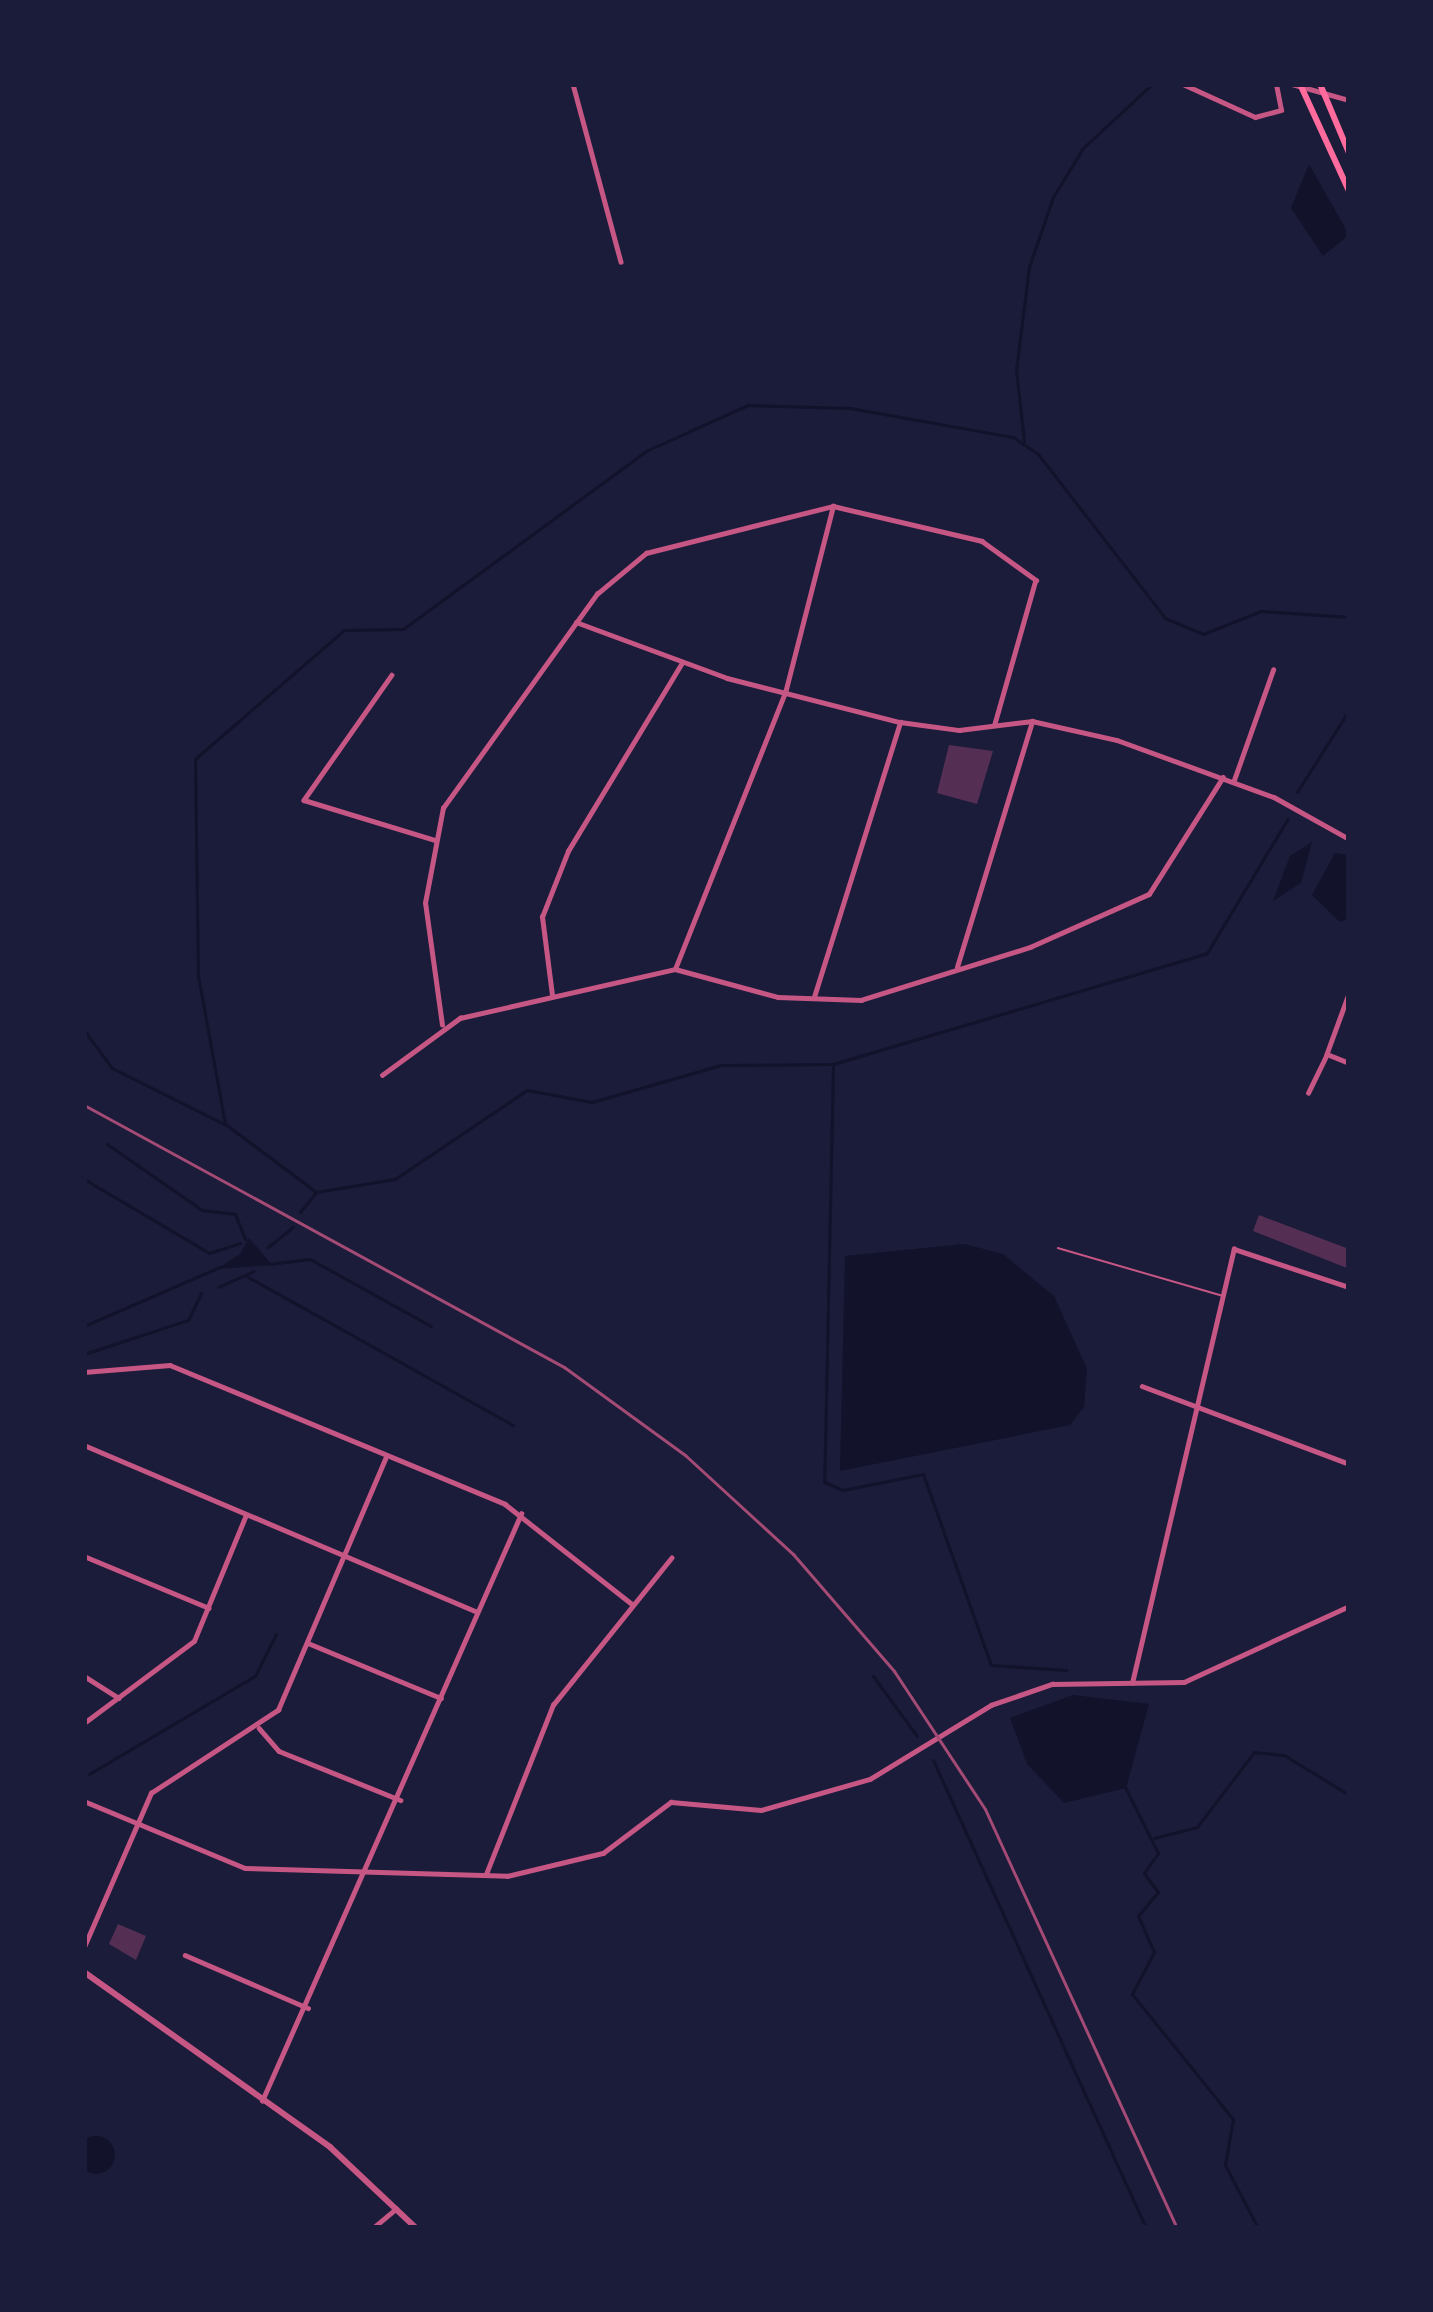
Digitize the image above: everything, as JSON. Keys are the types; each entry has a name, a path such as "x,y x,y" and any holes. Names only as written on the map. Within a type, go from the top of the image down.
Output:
{"main road":[{"path":"1296,84 1349,191"},
{"path":"1320,84 1349,153"}],"street":[{"path":"573,84 620,262"},
{"path":"1183,84 1255,117 1281,110 1276,84"},
{"path":"1296,84 1349,100"},
{"path":"675,968 785,692 833,506"},
{"path":"442,1025 424,902 435,840 449,799 576,622 646,553 833,506 982,541 1036,580 995,724"},
{"path":"576,622 682,663 900,722 1032,721 1234,780 1349,839"},
{"path":"552,995 542,917 568,851 682,663"},
{"path":"1234,780 1273,670"},
{"path":"392,675 304,800 435,840"},
{"path":"958,970 1032,721"},
{"path":"814,1000 900,722"},
{"path":"382,1076 442,1025 675,968 814,1000 861,1000 958,970 1149,895 1223,777"},
{"path":"1308,1093 1349,994"},
{"path":"1327,1054 1349,1063"},
{"path":"1132,1683 1141,1615 1204,1413 1234,1249 1349,1287"},
{"path":"84,1372 160,1362 386,1456 521,1514 632,1604"},
{"path":"1142,1386 1204,1413 1349,1463"},
{"path":"84,1445 477,1612"},
{"path":"84,1947 151,1793 260,1728 307,1643 386,1456"},
{"path":"262,2101 370,1874 521,1514"},
{"path":"84,1723 180,1657 209,1608 246,1515"},
{"path":"84,1556 209,1608"},
{"path":"486,1874 553,1705 671,1558"},
{"path":"84,1801 245,1868 486,1874 603,1853 671,1802 761,1810 870,1779 1052,1684 1198,1677 1349,1606"},
{"path":"307,1643 441,1699"},
{"path":"84,1676 119,1698"},
{"path":"260,1728 280,1751 400,1800"},
{"path":"185,1955 308,2008"},
{"path":"84,1972 262,2101 416,2228"},
{"path":"373,2228 396,2209"}],"lane":[{"path":"1058,1248 1222,1295"}],"shaded area":[{"path":"1309,164 1349,235 1323,256 1291,208"},
{"path":"1312,842 1301,883 1273,901 1290,856"},
{"path":"1335,853 1349,855 1349,918 1340,922 1312,895"},
{"path":"249,1238 272,1265 217,1269 240,1254"},
{"path":"964,1244 1003,1254 1054,1296 1087,1369 1084,1407 1070,1425 840,1471 845,1256"},
{"path":"1073,1695 1149,1704 1126,1788 1064,1803 1027,1764 1010,1718"},
{"path":"96,2136 109,2142 115,2155 109,2168 96,2174 83,2168 77,2155 83,2142"}],"building":[{"path":"949,745 993,751 977,804 937,793"},
{"path":"1259,1215 1349,1249 1347,1268 1253,1231"},
{"path":"118,1924 146,1936 136,1960 109,1944"}],"waterway":[{"path":"1024,441 1016,370 1029,267 1053,197 1083,148 1152,84"},
{"path":"316,1192 225,1124 198,975 195,759 344,630 403,629 648,450 748,405 850,408 1013,437 1038,454 1165,618 1203,634 1261,611 1349,617"},
{"path":"1297,792 1349,710"},
{"path":"300,1212 316,1192 395,1179 527,1090 592,1102 721,1065 833,1064 1207,953 1288,818"},
{"path":"84,1030 112,1068 224,1124"},
{"path":"833,1065 824,1482 843,1490 923,1474 991,1665 1066,1670"},
{"path":"107,1144 202,1210 235,1214 245,1239"},
{"path":"84,1179 209,1253 240,1243"},
{"path":"268,1247 293,1227"},
{"path":"269,1264 310,1259 431,1326"},
{"path":"84,1326 220,1267"},
{"path":"218,1287 254,1271"},
{"path":"248,1277 513,1425"},
{"path":"84,1354 188,1320 201,1293"},
{"path":"89,1774 255,1676 276,1634"},
{"path":"873,1676 917,1736"},
{"path":"1154,1838 1197,1827 1254,1752 1284,1755 1349,1795"},
{"path":"933,1760 1146,2228"},
{"path":"1124,1785 1158,1853 1144,1873 1158,1892 1138,1916 1154,1952 1132,1994 1233,2119 1225,2165 1258,2228"}],"railway":[{"path":"84,1105 564,1367 685,1455 793,1554 894,1671 985,1809 1177,2228"}]}
